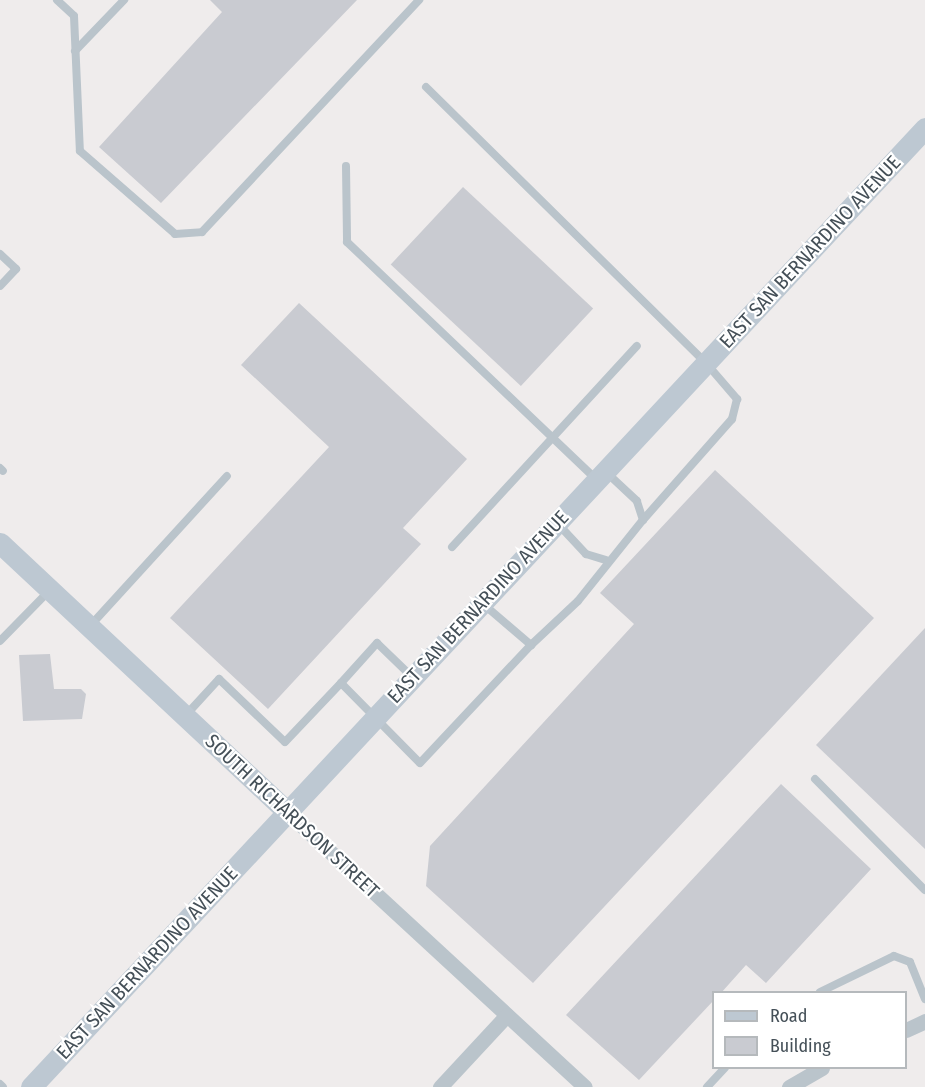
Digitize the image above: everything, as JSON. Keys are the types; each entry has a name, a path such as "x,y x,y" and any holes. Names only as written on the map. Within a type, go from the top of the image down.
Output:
{"main road":[{"name":"EAST SAN BERNARDINO AVENUE","path":"31,1087 925,128"},
{"name":"SOUTH RICHARDSON STREET","path":"0,543 287,812"}],"street":[{"name":"SOUTH RICHARDSON STREET","path":"287,812 585,1087"},
{"path":"440,1087 507,1015"},
{"path":"907,1030 925,1021"},
{"path":"789,1087 813,1069"}],"lane":[{"path":"57,0 74,16 80,151 175,234 202,232 419,0"},
{"path":"75,51 124,0"},
{"path":"341,683 420,763 531,645 578,601 606,560 732,419 737,399 706,363 426,87"},
{"path":"346,166 347,242 552,437 637,501 643,520"},
{"path":"0,254 16,269 0,286"},
{"path":"452,547 637,346"},
{"path":"89,627 227,476"},
{"path":"557,523 586,554 606,560"},
{"path":"0,641 50,590"},
{"path":"482,603 531,645"},
{"path":"184,716 219,679 285,742 377,643 413,677"},
{"path":"815,779 925,890"},
{"path":"824,991 894,956 909,962 925,999"},
{"path":"707,1087 724,1069"},
{"path":"0,1084 3,1087"}],"building":[{"path":"210,0 357,0 161,203 99,147 222,12"},
{"path":"463,187 593,308 521,386 391,265"},
{"path":"299,303 467,459 403,528 421,544 268,709 170,618 329,447 241,365"},
{"path":"715,470 874,618 533,983 426,886 430,846 634,624 600,593"},
{"path":"925,628 925,849 816,745"},
{"path":"50,654 54,689 81,689 86,694 82,719 23,721 19,655"},
{"path":"781,784 871,869 766,983 746,965 723,991 712,991 712,1002 639,1080 566,1015"}]}
